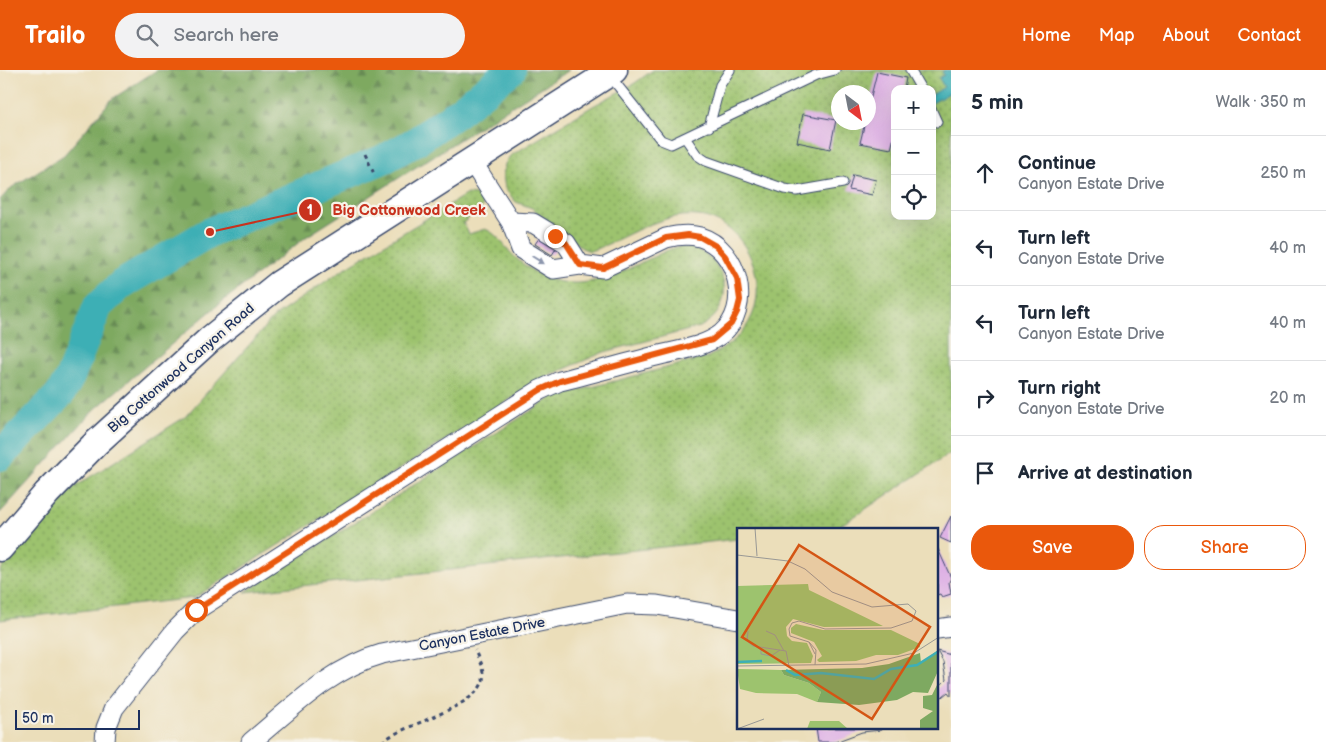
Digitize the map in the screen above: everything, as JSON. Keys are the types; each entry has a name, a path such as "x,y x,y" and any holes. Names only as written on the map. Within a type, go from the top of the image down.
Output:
{"main road":[{"name":"Big Cottonwood Canyon Road","path":"0,548 47,493 96,442 209,340 279,284 612,72"}],"street":[{"path":"105,742 106,728 114,708 185,619 196,610 540,390 560,381 712,340 731,324 737,312 739,289 731,265 716,246 700,237 688,235 666,238 603,268 580,265 553,269 521,249 511,222 471,160"},
{"path":"511,222 533,223 566,243 580,265"},
{"name":"Canyon Estate Drive","path":"251,742 332,676 350,665 382,654 643,603 737,619"},
{"path":"938,629 951,627"}],"lane":[{"path":"709,127 720,86 730,70"},
{"path":"612,72 661,140 671,144 686,139 815,72 835,70"},
{"path":"912,70 919,85"},
{"path":"686,139 697,155 706,161 785,189 797,191 843,183"}],"path":[{"path":"365,154 375,176"},
{"path":"382,742 395,733 424,722 478,690 484,679 483,672 470,636"}],"green space":[{"path":"157,70 569,70 306,237 218,305 93,411 0,513 0,200 11,188 64,155 112,99"},
{"path":"653,70 945,70 943,72 945,87 936,93 936,85 891,85 891,220 936,220 936,101 951,92 951,453 837,528 737,528 737,539 245,592 553,397 708,357 728,345 749,323 756,300 757,284 754,268 748,253 739,239 728,228 714,220 698,216 669,218 590,251 582,248 532,208 516,202 505,189 503,175 505,164 510,156 635,83"},
{"path":"467,194 476,195 483,200 482,207 463,223 469,234 485,229 489,231 497,236 516,258 527,267 557,281 582,283 594,281 617,274 665,251 679,247 699,250 707,255 720,270 724,289 720,308 712,319 700,327 604,352 546,377 194,598 0,620 0,571 23,541 71,489 185,417 274,317 342,270"}],"water":[{"path":"951,70 951,92 936,101 936,92 944,87 939,78 944,75 942,72"}],"building":[{"path":"877,72 906,78 905,85 891,85 891,149 860,143 863,130 876,130 876,85 874,85"},
{"path":"803,114 831,119 831,130 834,130 830,149 797,142"},
{"path":"853,175 876,180 872,195 849,190"},
{"path":"542,234 558,245 552,255 535,244"},
{"path":"951,516 951,543 940,538"},
{"path":"938,549 951,578 949,582 951,594 942,597 940,594 938,595"},
{"path":"938,651 951,655 951,696 948,692 938,700 938,688 946,680 943,662"},
{"path":"816,730 881,730 862,732 835,742 818,742"}],"waterway":[{"path":"0,456 61,393 70,377 98,306 122,284 210,232 386,158 418,140 457,113 511,70"}],"place":[{"name":"Big Cottonwood Creek","path":"210,232"}],"route":[{"path":"196,610 540,390 560,381 702,344 723,332 731,324 737,312 740,300 737,278 725,256 708,240 688,235 677,235 657,242 603,268 592,268 580,265 566,243 555,236"}]}
